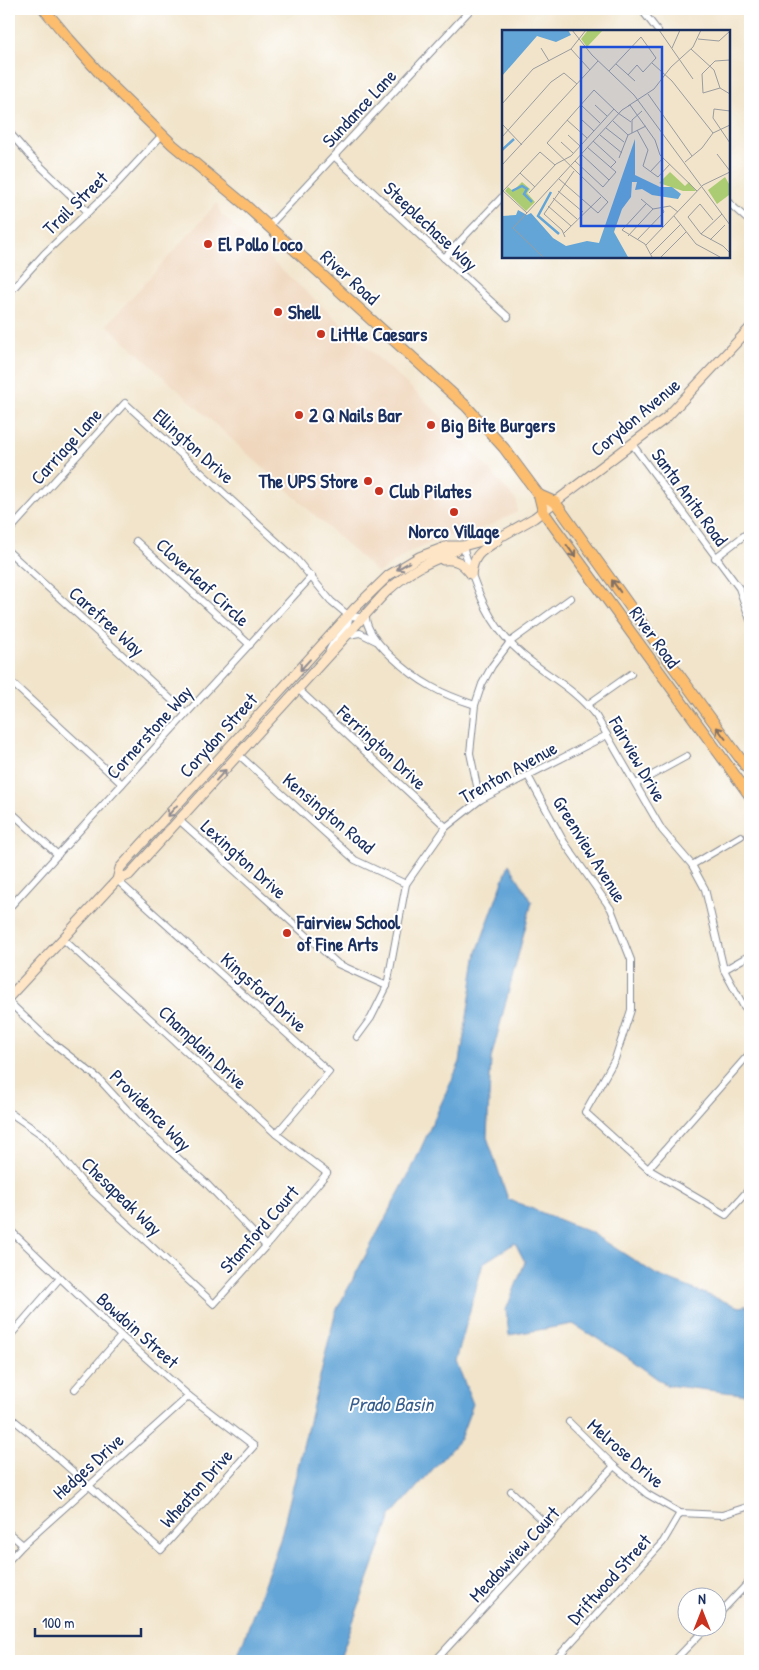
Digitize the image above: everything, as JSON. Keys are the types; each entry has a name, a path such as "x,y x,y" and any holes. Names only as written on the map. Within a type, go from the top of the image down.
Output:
{"main road":[{"name":"River Road","path":"44,9 98,72 162,135 269,226 466,406 504,448 539,495 543,511 750,796"},
{"name":"Corydon Avenue","path":"555,502 666,418 750,328"},
{"name":"River Road","path":"539,495 555,502 750,772"},
{"name":"Corydon Street","path":"117,880 120,868 349,616 389,575 419,557 448,546 463,546 504,535 520,527 555,502"},
{"path":"471,574 473,563 478,554 504,535"},
{"name":"Corydon Street","path":"9,998 117,880 129,875 299,690 328,655 399,580 421,566 451,554 463,546"},
{"path":"421,566 442,560 455,560 460,562 471,574"}],"street":[{"name":"Sundance Lane","path":"269,226 471,9"},
{"path":"641,9 657,30"},
{"path":"9,132 30,156 88,212"},
{"name":"Trail Street","path":"9,293 44,254 88,212 162,135"},
{"name":"Steeplechase Way","path":"334,157 508,317"},
{"path":"444,258 502,197"},
{"path":"729,203 750,222"},
{"name":"Carriage Lane","path":"9,531 125,404"},
{"name":"Ellington Drive","path":"125,404 296,559 331,600 349,616"},
{"name":"Santa Anita Road","path":"632,444 739,588 750,620"},
{"path":"715,558 750,530"},
{"name":"Cloverleaf Circle","path":"136,541 250,645"},
{"name":"Fairview Drive","path":"463,546 481,599 499,630 522,654 574,692 587,705 596,716 662,830 692,865 705,890 724,970 743,1005 750,1013"},
{"name":"Carefree Way","path":"9,552 186,713"},
{"name":"Cornerstone Way","path":"9,908 312,576"},
{"path":"480,800 470,753 475,705 482,684 492,666 510,642 571,598"},
{"path":"349,616 360,617 366,615 365,621 377,642"},
{"name":"Corydon Street","path":"328,655 329,648 347,628 349,616"},
{"path":"347,636 360,633 377,642 415,676 432,687 475,705"},
{"path":"587,705 631,674"},
{"path":"9,680 122,784"},
{"name":"Ferrington Drive","path":"299,690 446,827"},
{"name":"Trenton Avenue","path":"357,1037 370,1018 386,986 406,884 446,827 480,800 607,735"},
{"name":"Kensington Road","path":"239,755 356,860 406,884"},
{"path":"636,784 687,756"},
{"name":"Greenview Avenue","path":"528,776 564,842 611,909 631,960 631,1010 615,1060 585,1112 648,1169 726,1215 750,1188"},
{"path":"9,810 58,855"},
{"name":"Lexington Drive","path":"179,820 338,964 386,986"},
{"path":"692,865 741,836"},
{"name":"Kingsford Drive","path":"117,880 329,1072 276,1134"},
{"name":"Champlain Drive","path":"63,939 276,1134 327,1173"},
{"path":"724,970 750,955"},
{"name":"Providence Way","path":"9,1002 50,1040 98,1078 141,1124 206,1184 266,1246"},
{"path":"648,1169 750,1054"},
{"name":"Chesapeak Way","path":"9,1112 45,1136 82,1182 214,1304"},
{"name":"Stamford Court","path":"214,1304 327,1173"},
{"name":"Bowdoin Street","path":"9,1229 121,1336 189,1396 254,1446"},
{"path":"9,1337 60,1278"},
{"path":"75,1389 121,1336"},
{"name":"Hedges Drive","path":"9,1560 22,1546 189,1396"},
{"path":"9,1416 89,1485"},
{"name":"Melrose Drive","path":"569,1422 614,1466 647,1494 680,1513 722,1515 750,1506"},
{"name":"Wheaton Drive","path":"89,1485 161,1550 254,1446"},
{"name":"Meadowview Court","path":"435,1661 614,1466"},
{"path":"511,1491 554,1532"},
{"name":"Driftwood Street","path":"554,1661 663,1542 680,1513"},
{"path":"9,1533 22,1546"},
{"path":"726,1606 750,1581"},
{"path":"674,1661 696,1638"}],"shaded area":[{"name":"Norco Village","path":"217,203 221,214 422,398 462,438 517,502 517,512 489,526 438,539 406,554 378,573 107,325"}],"water":[{"name":"Prado Basin","path":"509,864 532,902 491,1059 487,1137 508,1199 592,1233 657,1275 739,1307 750,1305 750,1395 666,1385 623,1354 573,1324 509,1335 506,1310 525,1262 515,1243 483,1263 456,1361 473,1404 460,1439 391,1516 339,1661 236,1661 280,1540 336,1311 412,1168 460,1062 477,952"}],"place":[{"name":"El Pollo Loco","path":"208,244"},
{"name":"Shell","path":"278,312"},
{"name":"Little Caesars","path":"321,334"},
{"name":"2 Q Nails Bar","path":"299,415"},
{"name":"Big Bite Burgers","path":"431,425"},
{"name":"The UPS Store","path":"368,481"},
{"name":"Club Pilates","path":"379,491"},
{"name":"Norco Village","path":"454,512"},
{"name":"Fairview School of Fine Arts","path":"287,933"}]}
